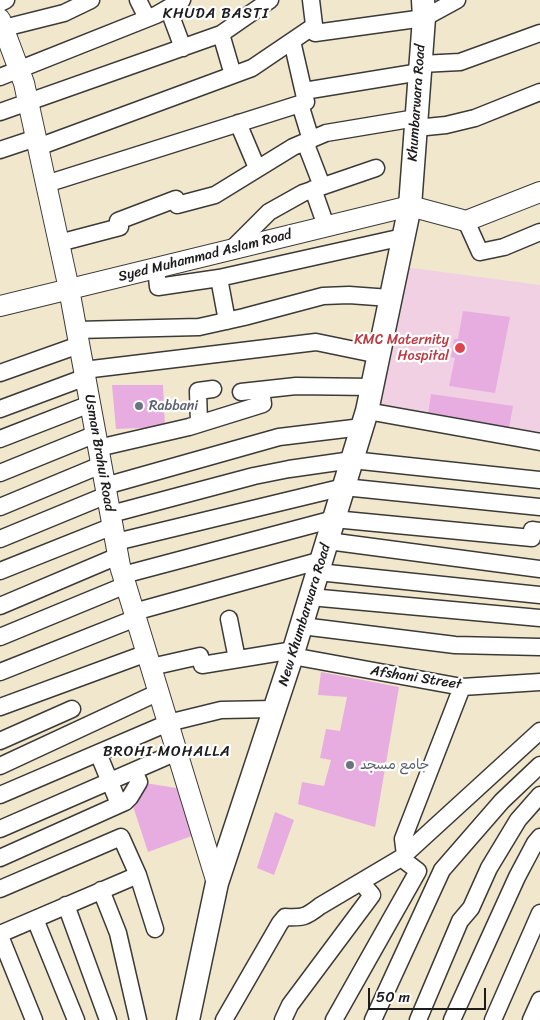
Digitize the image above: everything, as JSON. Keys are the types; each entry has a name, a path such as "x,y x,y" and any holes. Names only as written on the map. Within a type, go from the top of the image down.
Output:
{"main road":[{"name":"Khumbarwara Road","path":"410,206 424,9"},
{"name":"New Khumbarwara Road","path":"188,1020 218,883 302,626 364,419 410,206"}],"street":[{"path":"0,3 6,0"},
{"path":"1,25 64,13 91,0"},
{"path":"138,0 146,18"},
{"path":"0,77 19,71 146,18 182,0"},
{"path":"0,112 221,34 270,0"},
{"path":"311,0 315,33 457,0"},
{"path":"168,8 182,48"},
{"name":"Usman Brahui Road","path":"1,25 19,71 28,103 69,289 115,535 135,615 218,883"},
{"path":"0,150 37,143 252,68 314,26"},
{"path":"46,184 238,123 302,98 420,68 460,62 540,33"},
{"path":"221,34 233,75"},
{"path":"292,41 308,141 326,226"},
{"path":"59,243 120,227 118,222 176,199 177,205 215,195 293,147 326,134 416,123 446,125 475,118 540,92"},
{"path":"238,123 257,168"},
{"path":"232,249 269,212 303,193 376,168"},
{"path":"410,206 466,221 540,192"},
{"name":"Syed Muhammad Aslam Road","path":"0,306 410,206"},
{"path":"466,221 480,252 504,247 540,232"},
{"path":"156,268 158,287 219,278 403,237"},
{"path":"219,278 227,321"},
{"path":"0,373 78,337 199,327 323,296 349,295 390,298"},
{"path":"0,409 85,374 316,342 379,355"},
{"path":"241,392 317,385 372,386"},
{"path":"199,423 198,391 214,389"},
{"path":"0,473 199,423 263,404 261,390"},
{"path":"0,439 90,404"},
{"path":"0,606 279,437 364,419 540,442"},
{"path":"0,507 99,449"},
{"path":"0,637 115,535 254,476 352,460 540,480"},
{"path":"0,571 115,535 344,487 540,506"},
{"path":"0,540 115,535 334,519 532,538 532,530 540,531"},
{"path":"322,558 540,595"},
{"path":"0,672 135,615 322,558 540,569"},
{"path":"310,596 540,618"},
{"path":"229,619 237,659"},
{"path":"302,626 455,645 540,647"},
{"name":"Afshani Street","path":"149,660 200,656 202,665 293,653 462,687 540,682"},
{"path":"0,707 149,660"},
{"path":"334,1020 418,871 403,856 403,839 462,687"},
{"path":"0,766 159,692"},
{"path":"0,741 72,709"},
{"path":"0,795 168,723 221,710 275,709"},
{"path":"51,719 60,739"},
{"path":"224,1020 285,917 303,918 403,856 540,731"},
{"path":"0,829 177,752"},
{"path":"98,753 119,804"},
{"path":"373,1020 442,870 502,801 540,765"},
{"path":"0,858 119,804 130,797 139,782 134,771"},
{"path":"418,1020 460,921 471,908 489,868 518,820 540,795"},
{"path":"452,1020 517,877 540,836"},
{"path":"0,889 120,838 138,875 155,929"},
{"path":"34,1020 0,935 138,875"},
{"path":"283,1020 290,1005 372,895 361,882"},
{"path":"101,890 118,933 138,1020"},
{"path":"66,906 108,1020"},
{"path":"493,1020 540,913"},
{"path":"35,919 76,1020"},
{"path":"531,1020 540,1000"}],"shaded area":[{"name":"KMC Maternity Hospital","path":"397,266 540,285 540,442 367,411"}],"building":[{"path":"463,311 510,317 495,393 449,386 455,358 451,357 454,339 458,339"},
{"name":"Rabbani","path":"112,385 163,385 165,427 116,429"},
{"path":"431,394 513,406 509,428 428,415"},
{"path":"321,672 399,687 375,827 298,804 302,782 324,786 331,760 320,758 326,729 340,731 347,697 318,695"},
{"path":"139,782 182,789 197,834 148,852 130,797"},
{"path":"275,812 294,820 274,875 257,868"}],"place":[{"name":"KMC Maternity Hospital","path":"460,348"},
{"name":"Rabbani","path":"139,406"},
{"name":"جامع مسجد","path":"350,765"}],"district":[{"name":"KHUDA BASTI","path":"216,14"},
{"name":"BROHI MOHALLA","path":"167,752"}]}
